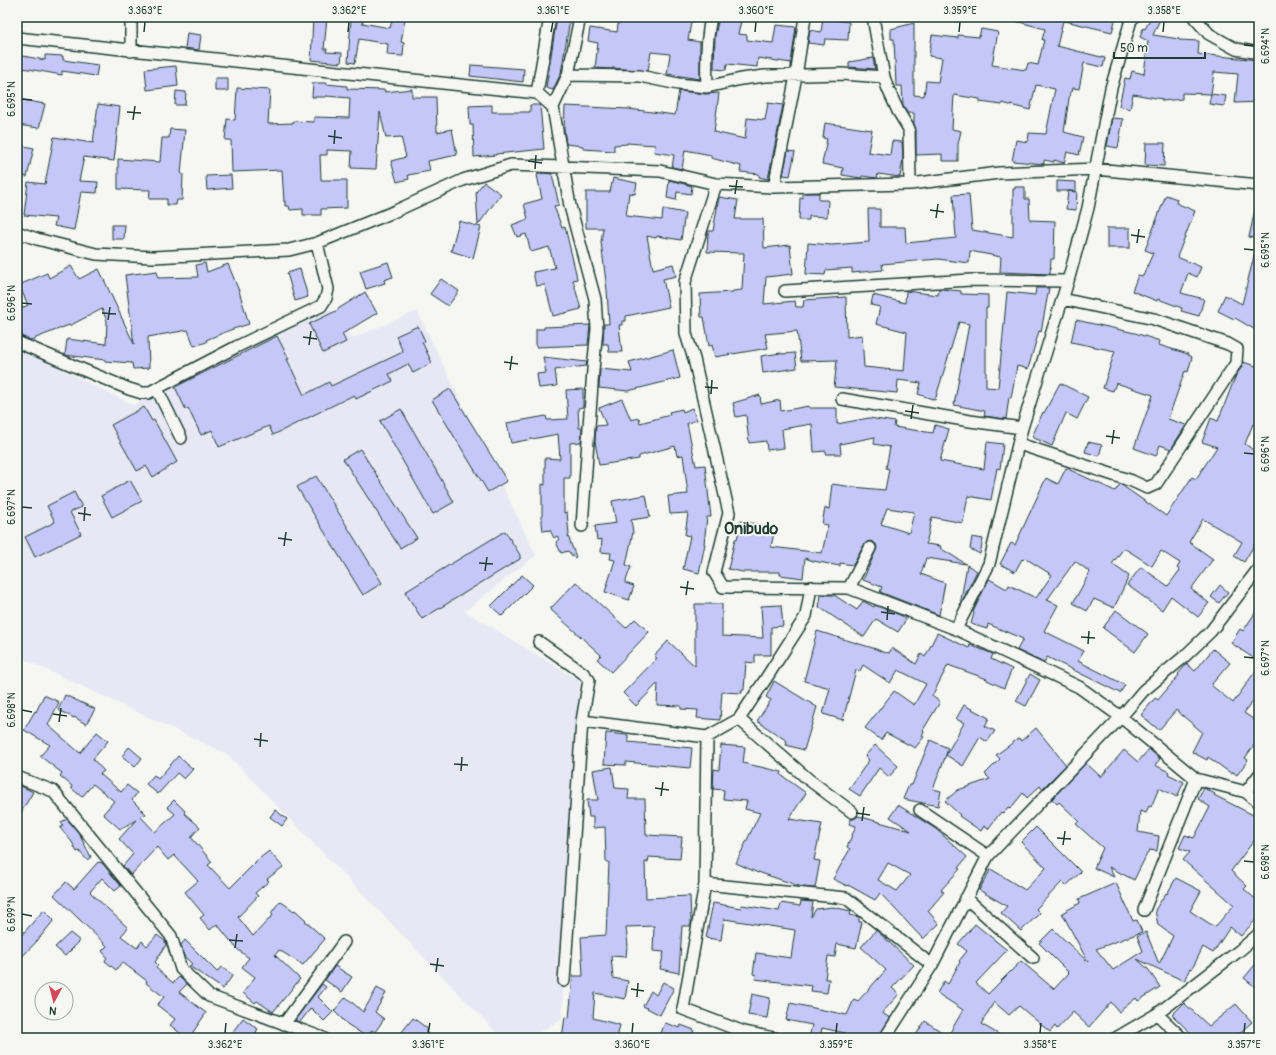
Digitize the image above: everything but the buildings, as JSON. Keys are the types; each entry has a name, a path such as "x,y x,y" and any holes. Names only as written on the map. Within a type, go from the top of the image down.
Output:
{"street":[{"path":"131,17 131,51"},
{"path":"537,94 550,17"},
{"path":"707,87 707,40 711,17"},
{"path":"774,187 796,76 805,17"},
{"path":"956,629 989,564 1022,428 1068,281 1088,208 1111,88 1131,20 1134,17"},
{"path":"1194,17 1209,34 1216,38 1236,49 1259,53"},
{"path":"577,18 568,75 553,107 570,206 595,298 597,329 582,526"},
{"path":"874,23 884,77 898,111 909,130 910,184"},
{"path":"17,38 537,94 553,107"},
{"path":"568,75 640,76 678,84 707,87 741,79 765,76 842,74 884,77"},
{"path":"17,232 37,239 96,254 153,257 289,250 317,242 391,213 463,180 511,165 660,172 716,184 774,187 910,184 999,173 1096,169 1259,185"},
{"path":"716,184 686,282 686,334 694,359 729,513 714,572 723,587 849,588 956,629 1079,686 1121,717 1196,779 1246,792 1259,803"},
{"path":"17,342 142,394 148,393 236,347 322,306 328,289 317,242"},
{"path":"784,291 972,280 1068,281"},
{"path":"1019,444 1132,481 1146,488 1156,484 1236,364 1237,349 1228,344 1154,319 1062,299"},
{"path":"157,389 181,438"},
{"path":"842,399 970,421 1022,428"},
{"path":"849,588 870,548"},
{"path":"885,1038 932,965 988,856 1121,717 1142,692 1185,656 1211,630 1259,568"},
{"path":"582,721 706,737 739,719 766,680 806,616 812,587"},
{"path":"539,642 583,673 589,680 582,721 564,981"},
{"path":"739,719 808,779 852,812"},
{"path":"706,737 705,884 683,1009 743,1035 774,1038"},
{"path":"1246,792 1259,775"},
{"path":"17,777 53,791 171,936 181,969 209,996 323,1038"},
{"path":"1144,910 1196,779"},
{"path":"920,810 988,856"},
{"path":"705,884 846,898 932,965"},
{"path":"966,898 1033,958"},
{"path":"1116,1038 1157,1014 1259,934"},
{"path":"284,1024 344,942"},
{"path":"1157,1014 1182,1038"}],"shaded area":[{"path":"330,310 353,338 417,311 536,555 465,611 580,681 573,752 562,1019 529,1038 502,1038 227,754 17,656 17,347 133,405"}],"district":[{"name":"Onibudo","path":"751,528"}]}
